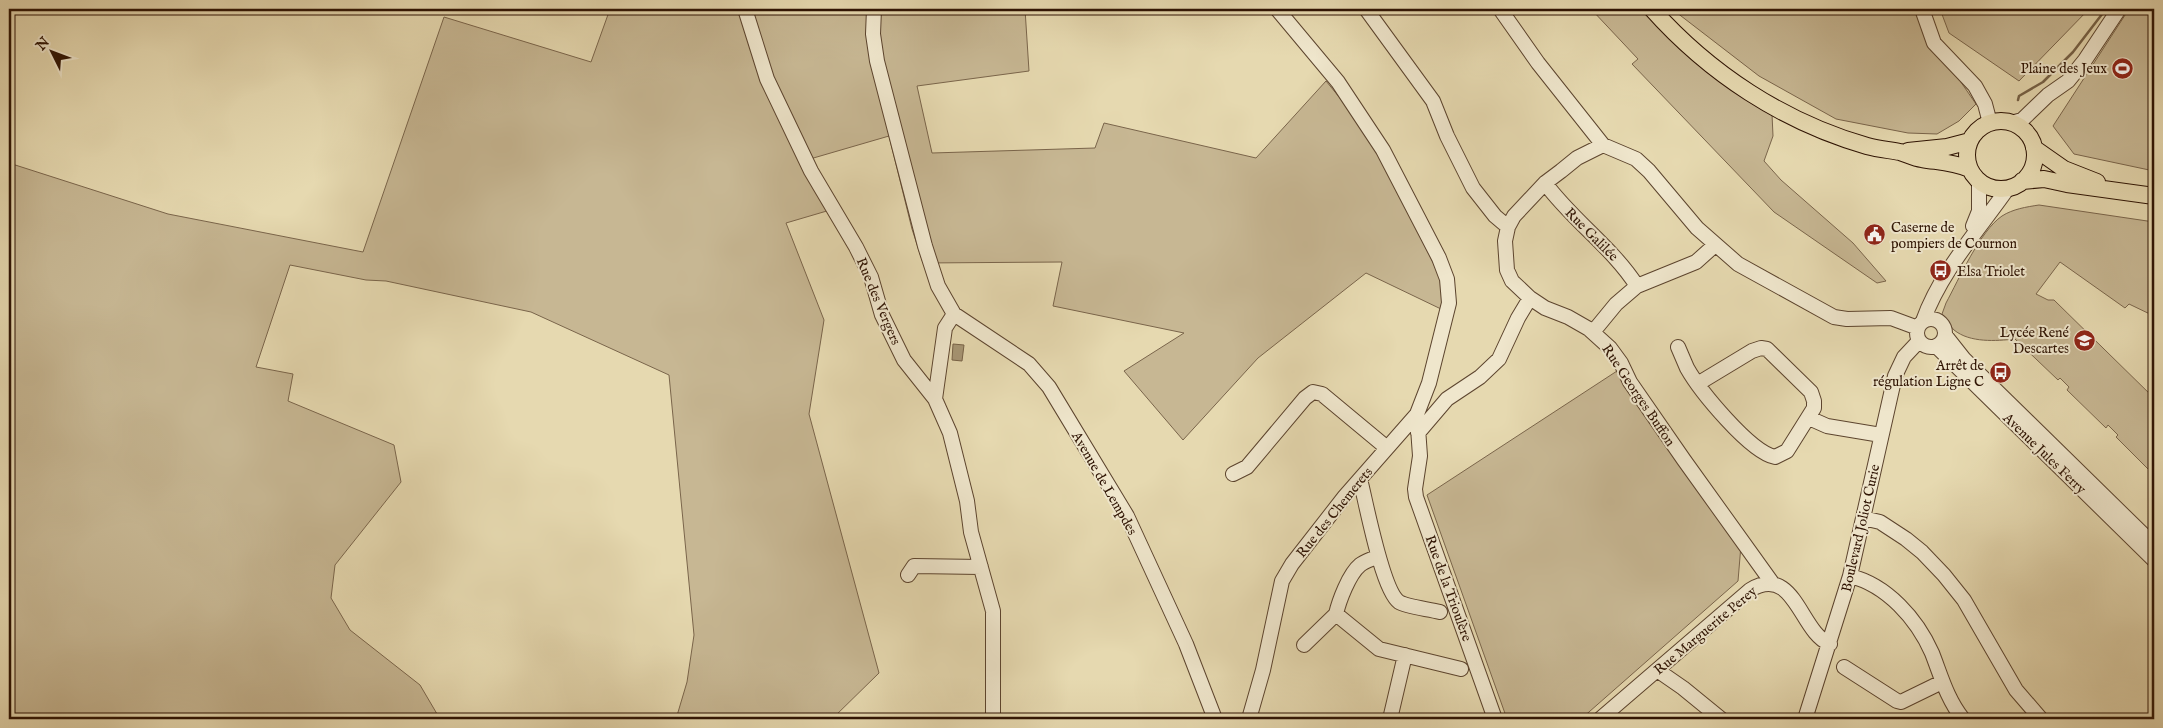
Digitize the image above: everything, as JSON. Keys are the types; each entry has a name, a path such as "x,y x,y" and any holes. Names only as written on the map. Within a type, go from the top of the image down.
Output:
{"main road":[{"path":"1652,9 1699,55 1762,100 1838,137 1874,148 1900,152 1920,159 1950,162 1995,189 2008,188 2022,181 2044,179 2154,196"},
{"path":"1974,175 1967,158 1970,141 1978,130 1990,123 2000,121 2011,123 2026,132 2034,148 2064,170 2122,191"},
{"path":"1900,152 1970,141"},
{"path":"2022,181 2033,166 2034,148"}],"street":[{"name":"Rue des Vergers","path":"745,9 767,79 807,163 856,246 871,277 882,315 904,360 935,399 950,433 967,501 971,532 992,611 993,719"},
{"path":"874,9 873,34 877,61 912,200 932,272 954,314 945,328 935,399"},
{"name":"Rue des Chemerets","path":"1249,719 1263,670 1282,581 1292,564 1345,496 1417,414 1429,383 1447,318 1449,292 1447,279 1439,258 1383,150 1338,82 1277,9"},
{"path":"1366,9 1433,101 1447,136 1473,188 1495,216 1508,227 1514,216 1546,183 1577,158 1604,145"},
{"path":"1500,9 1538,63 1604,145 1636,159 1650,170 1688,218 1715,245 1738,264 1834,317 1847,319 1891,318 1924,327 1927,346 1936,346 1942,342 1945,334"},
{"path":"1922,9 1934,43 1975,86 1985,104 1990,123"},
{"path":"2011,123 2022,120 2048,95 2068,81 2085,60 2118,9"},
{"name":"Boulevard Joliot Curie","path":"1965,244 1979,211 1974,175"},
{"name":"Rue Galilée","path":"1546,183 1571,214 1618,259 1637,286"},
{"name":"Boulevard Joliot Curie","path":"1808,718 1850,576 1898,366 1924,327 1930,302 1965,244 2008,188"},
{"name":"Rue Georges Buffon","path":"1508,227 1505,254 1507,270 1512,281 1530,298 1545,308 1568,317 1593,332 1610,348 1622,363 1630,382 1773,584"},
{"path":"1593,332 1616,304 1637,286 1696,262 1715,245"},
{"path":"1407,425 1419,434 1427,421 1447,399 1480,377 1499,359 1518,318 1530,298"},
{"name":"Avenue de Lempdes","path":"954,314 1029,364 1049,387 1127,516 1186,644 1215,719"},
{"name":"Avenue Jules Ferry","path":"1924,327 1942,324 1945,334 1964,359 2154,545"},
{"name":"Avenue Jules Ferry","path":"1936,346 2154,560"},
{"path":"1678,347 1688,369 1712,403 1768,456 1775,457 1787,450 1814,408 1811,392 1767,350 1761,348 1752,351 1699,383"},
{"path":"1233,474 1247,467 1305,398 1313,392 1322,394 1387,448"},
{"name":"Rue de la Trioulère","path":"1417,414 1420,456 1415,489 1416,497 1496,719"},
{"path":"1809,418 1827,426 1881,435"},
{"path":"1396,437 1410,441 1420,456"},
{"path":"1360,478 1378,556 1392,595 1400,602 1440,612"},
{"path":"1345,496 1368,513"},
{"path":"1863,518 1880,522 1900,535 1922,552 1944,575 1964,600 2016,690 2041,719"},
{"path":"1304,645 1336,614 1339,600 1356,569 1361,564 1378,556"},
{"path":"908,575 914,566 981,567"},
{"path":"1850,576 1859,578 1880,589 1903,609 1928,644 1942,682 1963,719"},
{"name":"Rue Marguerite Perey","path":"1600,719 1758,585 1773,584 1782,588 1792,598 1821,638 1830,644"},
{"path":"1336,614 1379,649 1461,669"},
{"path":"1390,719 1405,655"},
{"path":"1844,667 1901,702 1942,682"},
{"path":"1657,670 1683,688 1721,719"}],"shaded area":[{"path":"610,9 1025,9 1029,71 917,86 932,153 1095,148 1104,123 1256,158 1326,81 1362,125 1413,217 1446,292 1441,309 1366,273 1258,358 1183,440 1124,371 1184,333 1053,306 1062,262 923,263 912,229 889,136 810,159 837,208 786,223 824,320 809,414 879,673 832,719 676,719 687,682 694,635 669,375 531,312 386,281 366,280 290,265 256,367 293,374 288,401 394,445 401,482 335,565 331,598 350,630 420,685 440,719 9,719 9,163 168,214 363,252 444,17 591,62"},
{"path":"1591,9 1642,9 1726,86 1772,114 1773,136 1764,161 1781,180 1853,243 1886,281 1877,283 1774,212 1632,64 1638,59"},
{"path":"1672,9 1922,9 1934,43 1976,104 1959,121 1937,134 1908,133 1836,119 1759,76"},
{"path":"1940,9 2089,9 2019,81 1949,33"},
{"name":"Plaine des Jeux","path":"2129,9 2154,9 2154,171 2074,154 2053,126"},
{"name":"Lycée René Descartes","path":"2039,205 2154,222 2154,316 2129,304 2125,308 2060,262 2036,294 2048,300 2054,300 2154,398 2154,475 2116,437 2118,435 2108,425 2106,428 2067,390 2069,387 2060,378 2058,380 2015,339 1992,340 1968,337 1954,330 1942,314 1971,256 1994,223 2002,216 2011,212"},
{"path":"953,344 964,345 962,361 952,360"},
{"path":"1617,371 1741,545 1738,581 1581,719 1507,719 1427,495"}],"waterway":[{"path":"2018,100 2019,96 2043,82 2073,52 2106,9"}],"place":[{"name":"Plaine des Jeux","path":"2123,68"},
{"name":"Caserne de pompiers de Cournon","path":"1875,235"},
{"name":"Elsa Triolet","path":"1941,271"},
{"name":"Lycée René Descartes","path":"2085,340"},
{"name":"Arrêt de régulation Ligne C","path":"2000,373"}]}
